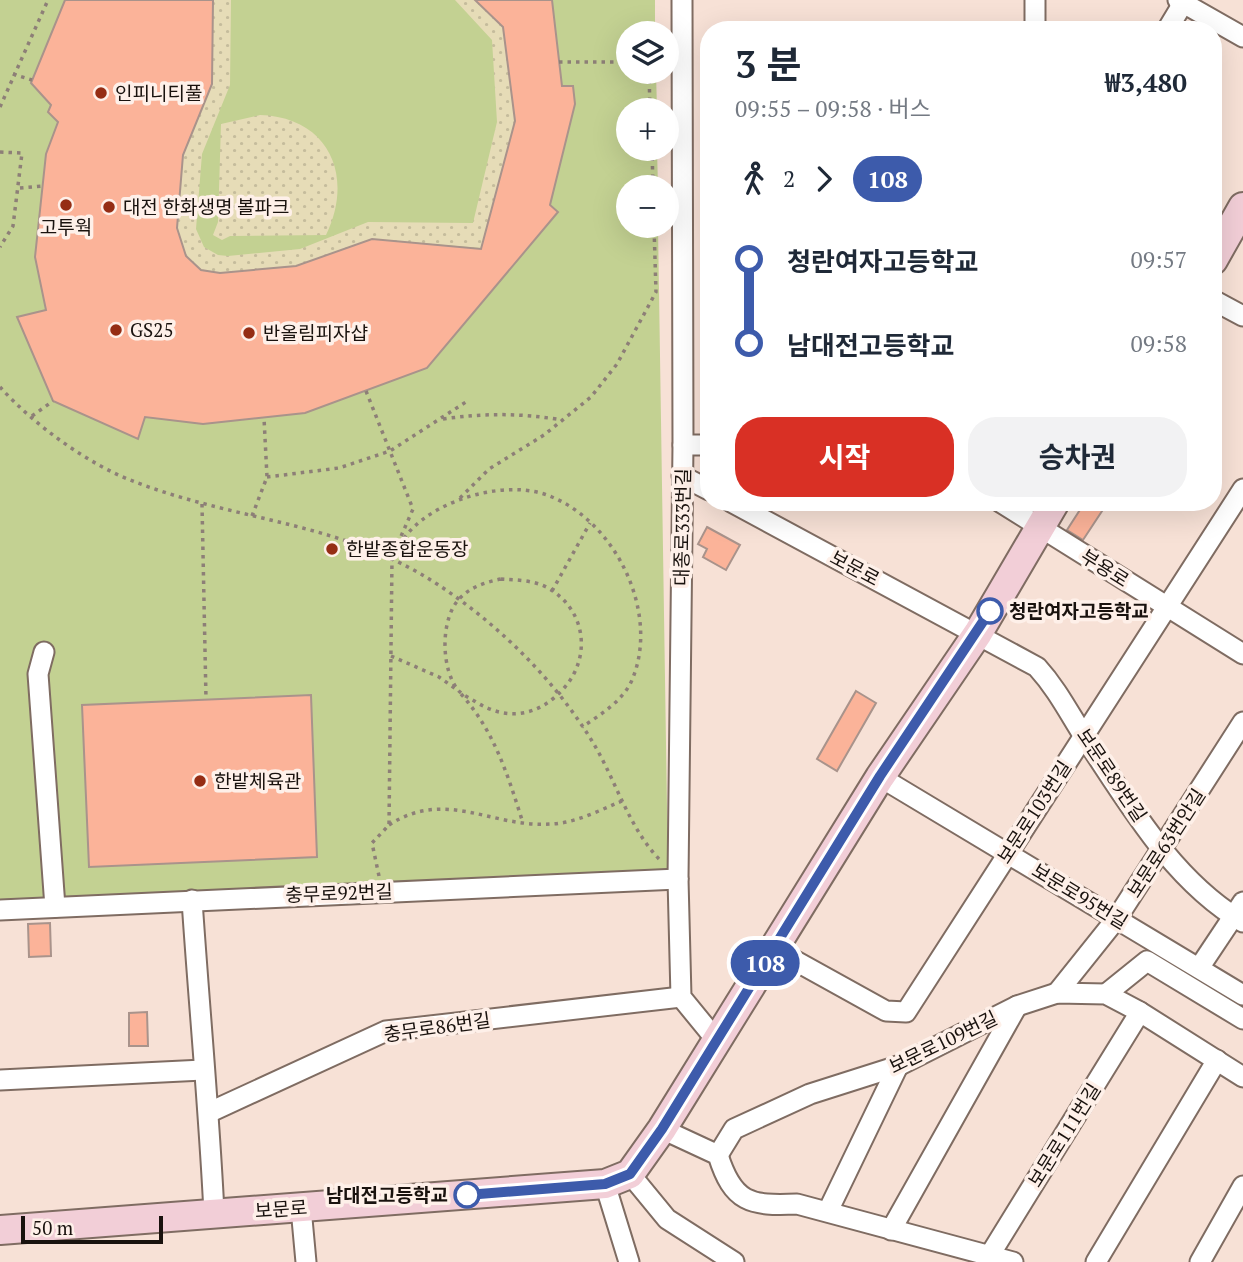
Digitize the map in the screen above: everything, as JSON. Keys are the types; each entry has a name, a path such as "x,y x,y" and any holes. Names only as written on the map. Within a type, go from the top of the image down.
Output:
{"main road":[{"path":"1222,244 1243,207"},
{"path":"618,1179 662,1129 880,776 978,633 1049,511"},
{"name":"보문로","path":"0,1230 301,1208 618,1179"}],"street":[{"name":"대종로333번길","path":"681,997 678,879 683,444 682,0"},
{"path":"1035,0 1035,21"},
{"path":"1172,21 1182,1 1216,21"},
{"path":"1222,25 1243,37"},
{"path":"1222,304 1243,316"},
{"path":"683,444 700,445"},
{"path":"682,476 700,485"},
{"name":"보문로103번길","path":"774,949 886,1012 906,1012 1243,489"},
{"name":"보문로","path":"748,511 978,633"},
{"name":"부용로","path":"1014,511 1243,653"},
{"name":"보문로89번길","path":"978,633 1037,667 1055,687 1083,736 1162,849 1183,874 1217,906 1240,913"},
{"path":"44,652 38,674 55,907"},
{"name":"보문로63번안길","path":"1058,993 1117,918 1243,722"},
{"name":"보문로95번길","path":"880,776 1243,995"},
{"name":"충무로92번길","path":"0,910 678,879"},
{"path":"192,900 203,1070 210,1112 214,1213"},
{"path":"1199,968 1240,913"},
{"path":"1106,994 1147,961 1243,1019"},
{"name":"보문로109번길","path":"718,1155 734,1129 810,1094 898,1066 1017,1006 1058,993 1106,994 1140,1012 1243,1077"},
{"path":"681,997 717,1041"},
{"name":"충무로86번길","path":"210,1112 386,1031 681,997"},
{"path":"891,1230 1017,1006"},
{"name":"보문로111번길","path":"988,1258 1140,1012"},
{"path":"1096,1262 1217,1060"},
{"path":"828,1211 898,1066"},
{"path":"0,1080 203,1070"},
{"path":"662,1129 718,1155 724,1176 736,1195 763,1206 797,1204 988,1258 1013,1262"},
{"path":"618,1179 629,1262"},
{"path":"618,1179 667,1219 734,1262"},
{"path":"1200,1262 1243,1186"},
{"path":"301,1208 306,1262"}],"path":[{"path":"0,107 48,0"},
{"path":"559,62 616,62"},
{"path":"13,74 32,80"},
{"path":"0,152 22,153 13,226 0,247"},
{"path":"19,188 43,186"},
{"path":"392,559 410,531 458,499 489,469 591,397 617,364 656,292 654,238"},
{"path":"0,387 65,444 135,483 202,504 323,531 373,548 437,584 506,636 558,695 582,727 623,801 640,839 678,879"},
{"path":"366,391 413,509 392,559 389,825"},
{"path":"267,477 339,468 390,451 469,400"},
{"path":"32,416 53,401"},
{"path":"440,419 490,412 562,420"},
{"path":"252,516 267,477 264,418"},
{"path":"458,499 488,491 527,491 552,496 590,522 607,542 628,577 638,604 641,641 631,682 611,707 582,727"},
{"path":"202,504 206,699"},
{"path":"552,592 590,522"},
{"path":"391,656 439,677 459,691 490,711 516,715 537,711 558,695 571,680 583,652 581,628 570,607 552,592 529,581 501,579 482,583 458,600 450,618 445,646 448,668 459,691 480,715 502,757 523,824"},
{"path":"383,892 372,843 389,825 408,813 432,808 464,809 523,824 552,824 583,817 623,801"}],"green space":[{"name":"한밭종합운동장","path":"0,0 655,0 655,21 616,21 616,84 656,84 657,98 616,98 616,161 657,161 658,175 616,175 616,238 658,238 668,872 0,900"}],"sand":[{"path":"213,0 231,0 230,85 202,154 196,229 204,247 218,255 228,256 300,249 368,222 473,223 497,122 492,40 455,0 475,0 503,27 515,121 481,248 372,239 296,266 220,273 201,270 186,257 177,228 183,155 212,84"},
{"path":"260,115 284,118 303,126 318,138 329,153 336,171 337,191 334,213 326,235 230,236 222,240 213,235 218,222 221,124"}],"building":[{"name":"대전 한화생명 볼파크","path":"65,0 213,0 212,84 183,155 177,228 186,256 201,270 220,273 296,266 372,239 481,249 515,121 503,27 475,0 552,0 562,86 573,86 575,104 550,205 558,212 427,368 305,413 203,424 145,417 138,439 53,401 17,317 46,310 35,257 46,154 58,122 48,112 51,105 31,83"},
{"path":"1079,511 1102,511 1083,540 1067,530"},
{"path":"707,527 740,545 726,570 703,557 707,549 698,544"},
{"path":"856,691 876,703 837,771 817,759"},
{"name":"한밭체육관","path":"311,695 317,857 89,867 82,705"},
{"path":"50,923 51,956 29,957 28,924"},
{"path":"147,1012 148,1046 129,1046 129,1013"}],"bus line":[{"name":"108","path":"467,1195 605,1184 630,1174 662,1129 880,776 978,633 990,611"}],"place":[{"name":"인피니티풀","path":"101,93"},
{"name":"고투웍","path":"66,205"},
{"name":"대전 한화생명 볼파크","path":"109,207"},
{"name":"GS25","path":"116,330"},
{"name":"반올림피자샵","path":"249,333"},
{"name":"한밭종합운동장","path":"332,549"},
{"name":"청란여자고등학교","path":"990,611"},
{"name":"한밭체육관","path":"200,781"},
{"name":"남대전고등학교","path":"467,1195"}]}
